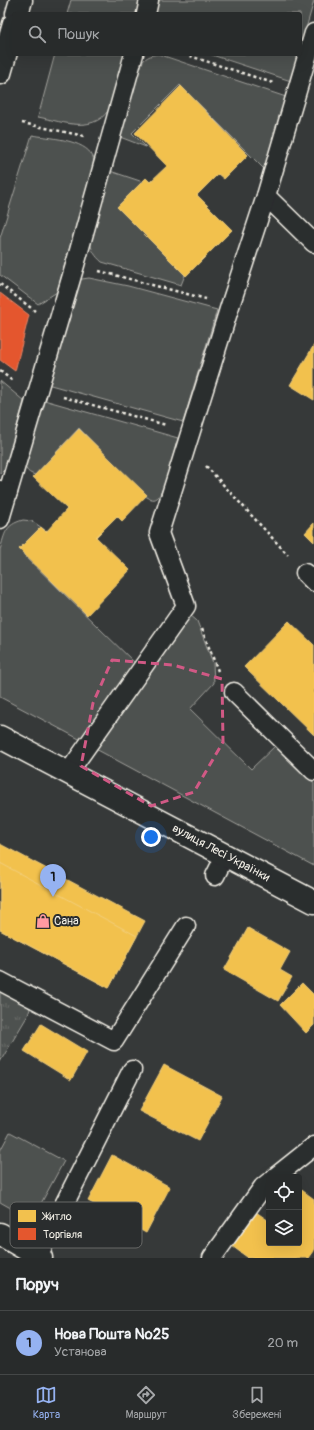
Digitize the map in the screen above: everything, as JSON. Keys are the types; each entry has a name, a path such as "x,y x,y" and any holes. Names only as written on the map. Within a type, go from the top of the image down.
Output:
{"street":[{"path":"18,12 21,0"},
{"path":"0,73 12,31"},
{"name":"вулиця Лесі Українки","path":"0,737 314,902"},
{"path":"0,1234 10,1240"},
{"path":"24,1248 39,1257"}],"lane":[{"path":"147,12 150,0"},
{"path":"68,773 186,606 159,533 266,196 314,33"},
{"path":"0,519 4,491 75,265 133,56"},
{"path":"266,196 314,243"},
{"path":"234,692 314,771"},
{"path":"215,876 225,856"},
{"path":"0,981 114,1041 186,926"},
{"path":"66,1202 132,1070"},
{"path":"280,1174 314,1146"},
{"path":"212,1258 266,1184"},
{"path":"39,1257 43,1248"}],"path":[{"path":"190,56 244,73"},
{"path":"22,122 109,142"},
{"path":"75,265 177,291"},
{"path":"0,284 56,327"},
{"path":"84,402 188,438 310,577"},
{"path":"186,606 197,616 220,677 234,692"}],"highlighted area":[{"path":"112,660 173,665 222,679 223,742 194,792 151,806 81,766 93,703"}],"green space":[{"path":"71,0 140,0 137,12 68,12"},
{"path":"159,0 314,0 302,42 302,12 156,12"},
{"path":"54,56 124,56 112,104 106,114 98,120 89,123 69,124 38,117"},
{"path":"150,56 164,56 286,97 265,170 180,85 132,133 146,147 120,137 137,74 140,66"},
{"path":"215,56 297,56 291,81"},
{"path":"32,135 66,140 82,146 89,151 93,157 93,166 57,292 38,304 0,275 0,238"},
{"path":"110,171 146,183 121,209 185,275 181,285 102,262 97,258 90,242"},
{"path":"89,278 128,286 217,310 183,422 47,384 78,283 82,279"},
{"path":"0,381 24,401 7,464 5,469 0,474"},
{"path":"44,400 178,438 166,480 160,495 156,499 145,496 79,428 35,475 28,472 25,465"},
{"path":"23,520 32,521 45,530 23,554 136,664 81,740 0,697 0,550 9,527"},
{"path":"189,614 197,621 213,663 214,683 190,709 251,769 275,746 314,783 314,866 92,747"},
{"path":"0,989 28,1006 30,1009 28,1015 0,1062"},
{"path":"10,1132 64,1161 42,1202 10,1202 10,1208 0,1202 0,1151"}],"building: Житло":[{"path":"181,86 248,155 224,179 218,174 197,195 232,230 186,276 117,207 146,178 150,182 167,166 135,133"},
{"path":"314,345 314,400 290,385"},
{"path":"79,429 147,495 122,521 117,516 96,537 130,570 87,615 19,549 41,527 46,532 67,509 33,477"},
{"path":"314,523 314,542 305,533"},
{"path":"289,621 314,645 314,735 244,667"},
{"path":"0,844 145,921 109,988 0,930"},
{"path":"0,863 137,936 109,988 0,930"},
{"path":"248,928 290,952 280,970 292,977 278,1001 224,970"},
{"path":"302,983 314,995 314,1025 306,1033 280,1005"},
{"path":"41,1024 87,1052 71,1080 24,1051"},
{"path":"164,1065 222,1096 198,1141 139,1111"},
{"path":"112,1155 170,1187 146,1233 142,1231 142,1202 88,1201"},
{"path":"302,1190 314,1199 314,1251 309,1258 246,1258 247,1257 232,1246 256,1212 266,1219 266,1246 302,1246"}],"building: Торгівля":[{"path":"0,293 29,315 15,371 0,360"}],"place":[{"name":"Нова Пошта №25","path":"53,897"},
{"name":"Сана","path":"43,921"}]}
